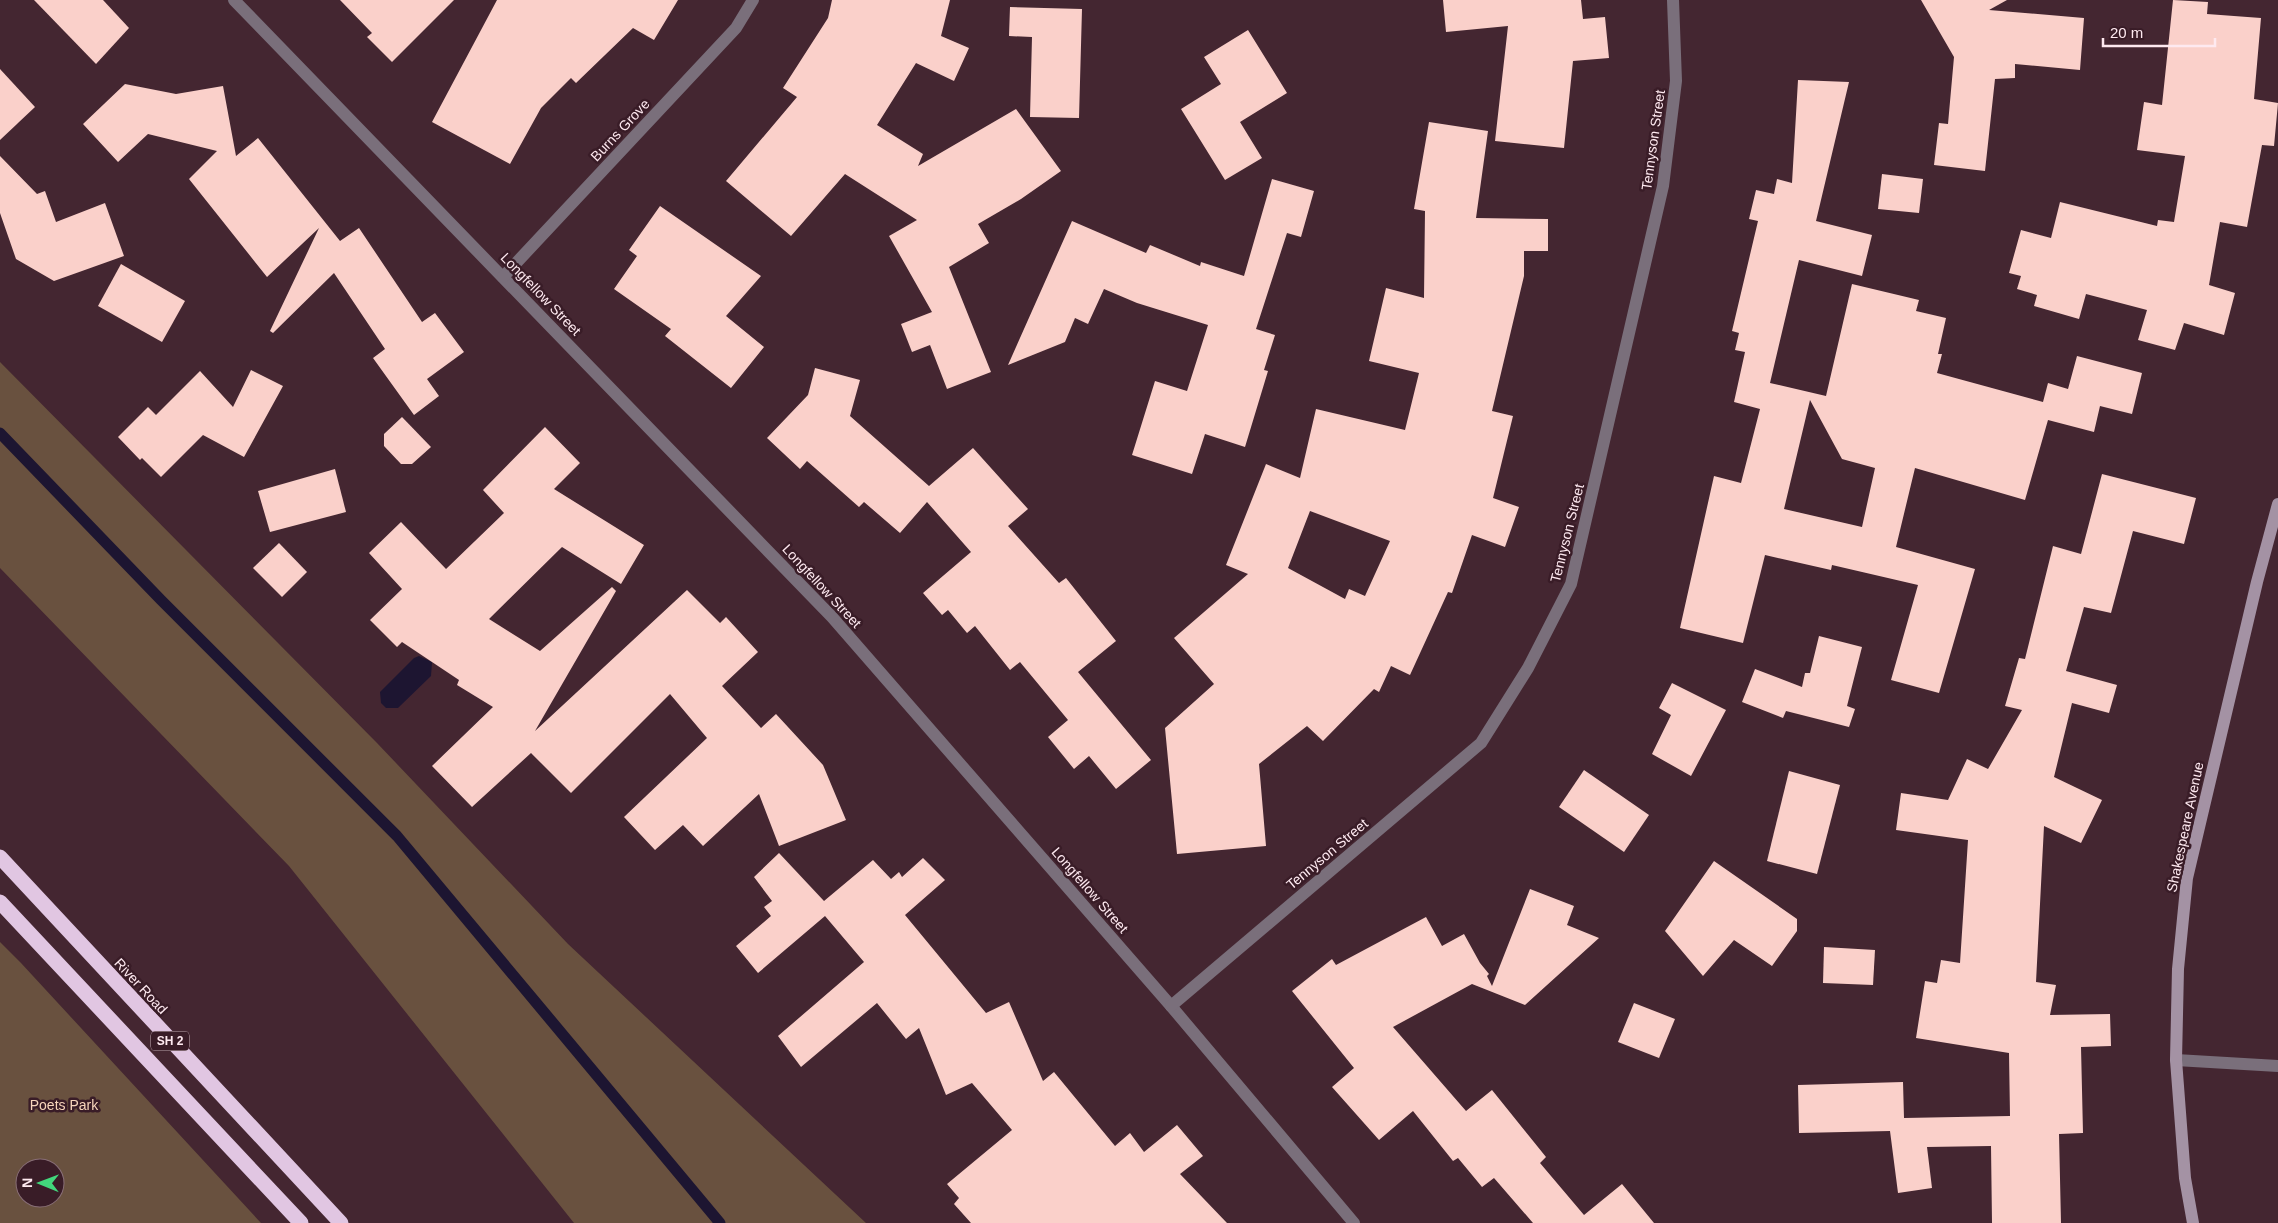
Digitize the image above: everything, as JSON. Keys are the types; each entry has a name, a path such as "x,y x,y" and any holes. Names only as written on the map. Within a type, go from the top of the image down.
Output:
{"highway":[{"name":"River Road","path":"0,858 341,1223"},
{"name":"SH 2","path":"0,902 301,1223"}],"street":[{"name":"Longfellow Street","path":"234,0 832,617 1172,1006 1354,1223"},
{"name":"Burns Grove","path":"503,277 736,28 753,0"},
{"name":"Tennyson Street","path":"1172,1006 1481,743 1528,668 1571,584 1664,186 1676,80 1673,0"},
{"name":"Shakespeare Avenue","path":"2193,1223 2185,1178 2176,1060 2178,969 2187,878 2257,582 2278,504"},
{"path":"2176,1060 2278,1066"}],"green space":[{"path":"0,362 377,743 568,944 866,1223 574,1223 289,866 0,568"},
{"name":"Poets Park","path":"0,942 21,963 261,1223 0,1223"}],"shaded area":[{"path":"419,656 432,662 431,676 398,708 386,708 381,703 380,692 414,658"}],"building":[{"path":"34,0 103,0 129,28 96,64"},
{"path":"340,0 454,0 392,62 367,37 372,33"},
{"path":"497,0 678,0 654,40 633,28 576,83 571,78 541,108 510,164 432,122"},
{"path":"832,0 950,0 941,36 969,48 954,81 916,63 877,125 923,154 918,166 1016,109 1061,171 1021,199 978,224 989,243 949,267 991,372 947,389 930,345 912,352 901,324 932,312 889,236 917,220 845,174 791,236 726,181 797,97 783,88 828,18"},
{"path":"1443,0 1581,0 1583,19 1605,17 1609,58 1573,61 1564,148 1495,141 1508,26 1446,32"},
{"path":"1921,0 2007,0 1989,10 2084,18 2080,70 2015,64 2015,78 1995,79 1985,171 1934,165 1939,123 1948,124 1954,57"},
{"path":"2173,0 2208,2 2207,14 2261,18 2254,99 2278,103 2274,146 2262,145 2247,227 2220,222 2209,285 2235,293 2224,335 2184,323 2175,350 2138,340 2147,310 2086,294 2079,319 2034,306 2037,295 2017,289 2021,276 2009,273 2021,230 2051,238 2060,202 2157,226 2158,220 2174,222 2185,156 2137,150 2144,102 2162,105"},
{"path":"1010,7 1082,9 1079,118 1030,117 1032,37 1009,36"},
{"path":"1248,30 1287,93 1240,122 1262,158 1225,180 1181,109 1221,84 1204,57"},
{"path":"0,69 35,107 0,140"},
{"path":"1798,80 1849,82 1816,221 1872,235 1862,276 1799,260 1770,383 1826,396 1852,284 1919,300 1916,311 1946,318 1938,354 1942,354 1937,373 2043,402 2048,383 2068,389 2077,356 2142,373 2132,414 2100,406 2094,432 2048,420 2025,500 1915,468 1896,547 1975,569 1939,693 1891,680 1918,585 1832,565 1831,570 1765,555 1743,643 1680,628 1714,476 1741,483 1760,409 1734,402 1745,352 1735,350 1739,333 1732,331 1758,221 1749,219 1756,190 1774,194 1777,179 1792,183","holes":["1810,400 1842,459 1875,468 1862,527 1784,509"]},
{"path":"125,84 176,94 223,86 236,156 258,138 340,241 359,228 422,322 435,313 464,352 427,379 439,396 414,415 373,358 385,349 334,273 273,333 270,331 319,228 267,277 189,179 217,151 148,134 118,162 83,124"},
{"path":"1429,122 1488,131 1476,218 1548,219 1548,251 1524,251 1524,276 1492,411 1513,416 1493,498 1519,507 1505,547 1472,535 1452,593 1448,592 1410,675 1391,666 1379,692 1374,689 1323,741 1307,726 1259,764 1266,846 1177,854 1165,728 1214,684 1174,638 1248,574 1226,565 1266,464 1300,478 1316,409 1405,430 1419,373 1369,361 1386,288 1424,298 1425,211 1414,209","holes":["1310,511 1390,541 1365,596 1349,589 1345,599 1288,568"]},
{"path":"0,156 37,194 45,191 56,222 105,203 124,256 54,281 16,259 0,213"},
{"path":"1882,174 1923,179 1919,213 1878,209"},
{"path":"1272,179 1314,191 1301,237 1287,233 1256,329 1275,335 1264,370 1268,371 1245,447 1205,434 1192,474 1132,455 1155,381 1187,391 1208,325 1137,303 1104,289 1088,324 1075,318 1065,342 1008,365 1072,221 1146,253 1150,245 1200,266 1201,262 1244,276"},
{"path":"660,206 761,276 726,316 764,347 731,388 665,336 671,329 614,289 637,256 629,250"},
{"path":"121,264 185,301 162,342 98,306"},
{"path":"815,368 860,380 850,416 929,486 973,448 1028,509 1008,526 1059,583 1066,578 1116,641 1078,672 1151,760 1116,789 1089,756 1074,769 1048,737 1068,720 1020,662 1010,670 975,626 967,633 948,610 942,615 923,593 971,552 927,502 900,533 864,502 859,507 807,461 800,469 767,438 808,395"},
{"path":"251,370 283,386 244,457 203,435 161,477 142,458 140,460 118,437 148,407 156,415 200,371 233,407"},
{"path":"402,417 431,447 412,464 401,464 384,446 384,434"},
{"path":"545,427 580,463 554,489 644,545 621,584 562,547 489,619 540,651 612,587 616,591 535,731 687,590 720,623 726,617 758,652 722,686 761,728 776,714 823,765 846,820 779,846 759,794 703,846 683,825 655,850 624,817 707,738 670,694 571,793 531,753 472,807 432,766 493,707 457,685 459,680 402,642 397,647 370,620 402,589 369,553 401,522 446,569 504,513 483,490"},
{"path":"335,469 346,512 270,532 258,491"},
{"path":"2102,474 2196,498 2184,544 2133,531 2111,613 2084,607 2066,671 2117,685 2109,713 2072,703 2054,777 2102,800 2081,843 2044,826 2036,982 2056,985 2050,1015 2110,1014 2111,1046 2081,1047 2083,1133 2059,1134 2061,1223 1992,1223 1991,1146 1927,1147 1932,1188 1898,1193 1890,1131 1799,1133 1798,1085 1903,1082 1904,1118 2010,1116 2009,1053 1916,1038 1925,981 1937,983 1941,960 1960,963 1968,840 1896,830 1901,793 1948,800 1967,759 1988,769 2022,710 2005,706 2019,658 2025,659 2053,546 2081,554"},
{"path":"279,543 307,572 282,597 253,568"},
{"path":"1819,636 1862,647 1847,706 1855,709 1849,727 1786,711 1783,718 1742,702 1755,669 1802,687 1805,673 1810,673"},
{"path":"1672,683 1726,710 1691,776 1652,754 1671,715 1659,708"},
{"path":"1584,770 1649,815 1624,852 1559,807"},
{"path":"1789,771 1840,785 1817,874 1767,861"},
{"path":"779,853 824,901 873,860 891,879 899,872 902,877 923,858 945,880 905,915 986,1013 1009,1002 1043,1081 1054,1072 1115,1146 1130,1133 1144,1152 1177,1125 1203,1156 1180,1174 1227,1223 971,1223 954,1204 959,1198 947,1184 1012,1130 972,1083 946,1095 919,1028 906,1039 877,1003 801,1067 778,1036 864,962 825,916 758,973 736,946 771,916 764,907 772,901 754,877"},
{"path":"1714,861 1797,919 1797,931 1772,966 1734,940 1703,976 1665,931"},
{"path":"1530,889 1574,906 1567,925 1599,938 1525,1005 1472,984 1393,1027 1466,1111 1492,1090 1546,1157 1540,1163 1584,1215 1622,1184 1654,1223 1533,1223 1494,1178 1482,1187 1458,1158 1453,1161 1413,1111 1379,1140 1332,1087 1354,1068 1292,991 1332,959 1336,965 1426,917 1442,946 1464,934 1480,963 1489,974 1487,976 1492,986"},
{"path":"1824,947 1875,950 1873,985 1823,983"},
{"path":"1634,1003 1675,1019 1659,1058 1618,1042"}],"waterway":[{"path":"0,433 161,600 397,836 720,1223"}]}
